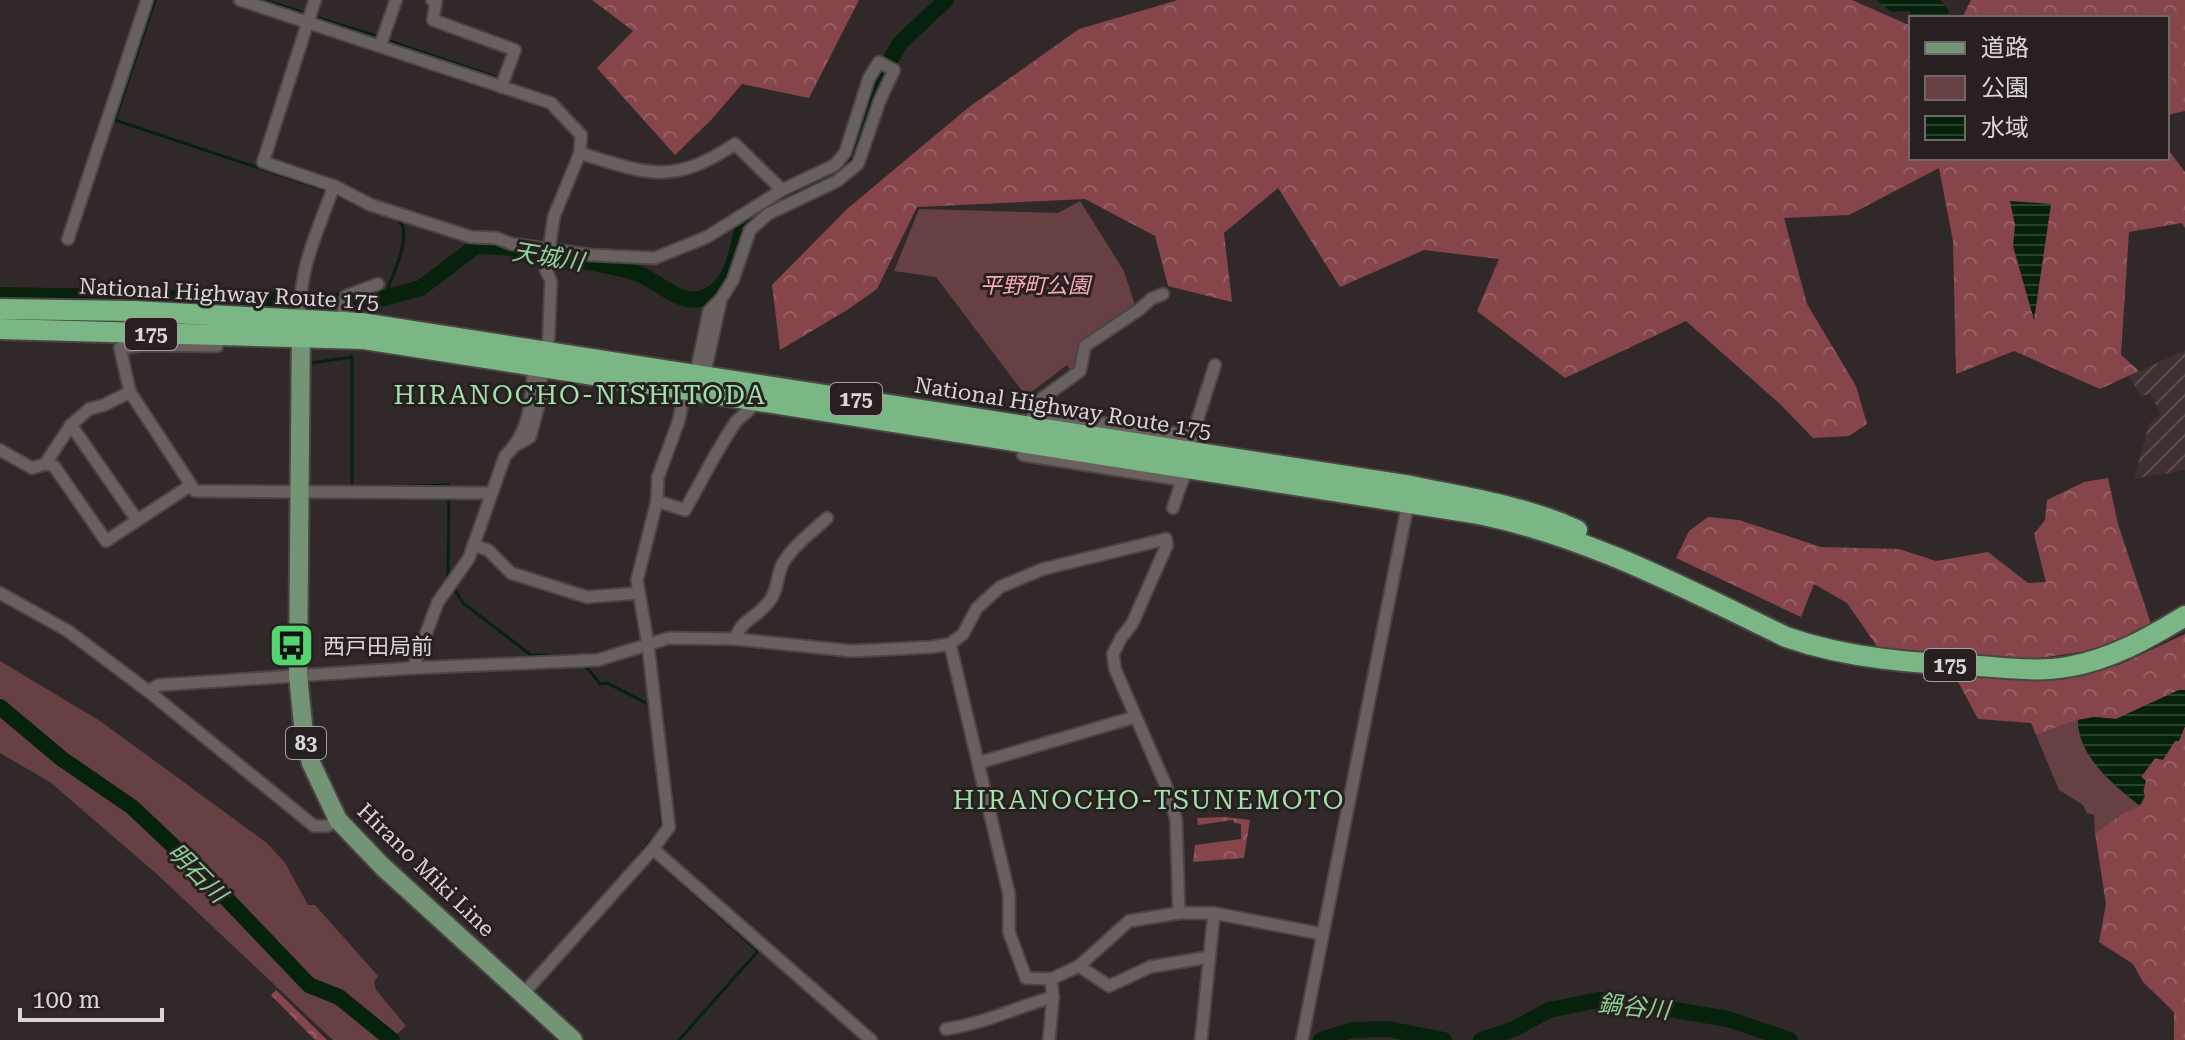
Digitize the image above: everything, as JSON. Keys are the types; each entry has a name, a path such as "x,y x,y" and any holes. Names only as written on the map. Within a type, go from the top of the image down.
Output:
{"highway":[{"name":"National Highway Route 175","path":"0,309 134,311 541,358 701,370 1030,427 1187,458 1517,508 1551,518 1786,637 1819,649 1856,656 2029,669 2067,667 2130,647 2185,616"},
{"name":"National Highway Route 175","path":"0,329 219,336 342,322 541,358 687,397 755,400 1030,427"}],"main road":[{"name":"Hirano Miki Line","path":"302,328 298,675 304,734 311,763 338,820 382,866 573,1040"}],"street":[{"path":"68,239 147,0"},
{"path":"240,0 551,103 581,135 580,153 554,216 546,270 551,281 533,397 518,444 505,456 469,558 438,602 413,668"},
{"path":"315,0 263,162 334,186 371,205 471,237 496,238 512,244 591,255 655,258 707,237 782,190 835,165 845,153 869,78 879,62 894,70 858,164 837,181 768,214 750,230 733,280 721,299 701,370"},
{"path":"380,46 396,0"},
{"path":"432,0 436,1 433,20 515,50 501,87"},
{"path":"580,153 642,172 668,173 707,162 735,144 782,190"},
{"path":"302,328 299,295 304,267 334,186"},
{"path":"761,203 768,214"},
{"path":"342,322 346,296 378,284"},
{"path":"1163,294 1151,299 1085,346 1080,371 1037,402 1023,455 1187,458"},
{"path":"219,336 217,346 144,345 120,348 130,392 195,491 491,493"},
{"path":"1173,508 1215,365"},
{"path":"45,464 71,425 89,409 130,392"},
{"path":"523,994 653,849 669,827 648,645 637,580 657,501 658,477 687,397"},
{"path":"657,501 685,510 711,465 715,451 738,419 752,409 755,400"},
{"path":"71,425 137,520"},
{"path":"0,450 32,468 45,464 54,466 106,541 191,485"},
{"path":"1302,1040 1410,494"},
{"path":"735,639 741,625 769,603 779,584 781,566 796,546 827,518"},
{"path":"148,691 159,685 298,675 598,660 669,638 735,639 852,651 932,647 950,644 963,634 977,608 1000,587 1043,569 1166,539 1167,545 1132,624 1113,654 1115,669 1166,786 1176,819 1179,913"},
{"path":"473,545 488,550 511,573 587,597 639,593"},
{"path":"0,593 68,631 148,691 314,826 327,826 338,820"},
{"path":"950,644 1009,894 1009,932 1026,978 1051,979 1079,966 1129,921 1179,913 1214,913 1322,934"},
{"path":"978,763 1135,717"},
{"path":"653,849 871,1040"},
{"path":"1201,1040 1214,913"},
{"path":"1079,966 1109,986 1150,967 1209,957"},
{"path":"1049,1040 1053,997 1051,979"},
{"path":"946,1029 972,1026 1053,997"},
{"path":"972,1026 974,1040"}],"shaded area":[{"path":"2185,350 2185,470 2134,479 2149,424 2161,414 2150,394 2141,396 2129,376"}],"green space":[{"path":"592,0 859,0 809,98 742,84 675,155 597,68 633,31"},
{"path":"1178,0 1852,0 1909,25 1909,160 2169,160 2169,151 2185,172 2185,228 2182,223 2129,232 2121,355 2139,371 2100,389 2014,351 1956,374 1953,241 1939,168 1849,215 1784,218 1807,304 1856,386 1867,424 1849,436 1813,438 1781,405 1686,321 1565,378 1477,311 1499,259 1424,250 1340,287 1278,188 1224,233 1232,302 1168,286 1155,236 1085,199 917,207 877,289 780,350 772,285 847,209 969,107 1079,29"},
{"path":"1971,0 2185,0 2185,111 2169,115 2169,16 1963,16"},
{"name":"平野町公園","path":"1080,201 1124,271 1135,305 1132,311 1091,335 1071,372 1067,365 1026,396 936,277 894,271 919,209 1058,213"},
{"path":"2108,478 2118,524 2153,630 2099,649 2027,660 1878,648 1847,603 1814,584 1801,617 1676,558 1689,531 1708,517 1739,520 1821,547 1899,549 1936,561 1988,552 2028,583 2046,582 2034,534 2045,520 2047,500 2084,482"},
{"path":"2185,634 2185,690 2116,719 2094,717 2078,720 2036,735 2031,723 1978,719 1955,676 2044,677 2119,665"},
{"path":"0,661 100,721 267,843 285,863 308,905 315,905 378,976 374,982 376,990 406,1026 390,1040 333,1040 159,876 50,782 0,753"},
{"path":"2078,720 2084,746 2091,758 2109,779 2140,806 2125,812 2095,833 2094,815 2087,813 2083,805 2059,790 2036,735"},
{"path":"2185,726 2185,1040 2174,1040 2174,1012 2143,982 2133,964 2099,942 2106,904 2095,833 2125,812 2140,806 2146,781 2141,777 2155,758 2163,759 2175,741 2179,740"},
{"path":"1197,818 1250,820 1244,858 1193,862 1195,845 1241,839 1241,824 1233,820 1198,825"},
{"path":"276,990 327,1040 315,1040 271,995"}],"water":[{"path":"1877,0 1940,0 1949,11 1947,16 1912,16 1909,11 1891,12"},
{"path":"2010,201 2051,204 2034,320 2013,246 2015,225"},
{"path":"2185,690 2185,726 2179,741 2175,741 2163,760 2155,758 2141,777 2146,781 2143,789 2145,796 2140,806 2109,779 2091,758 2084,746 2078,720 2094,717 2116,719"}],"waterway":[{"path":"155,0 115,120 328,191"},
{"path":"264,0 308,14"},
{"name":"天城川","path":"0,295 348,301 384,298 421,288 476,246 532,251 621,269 641,275 673,294 699,299 723,284 736,255 743,226 789,194 840,170 852,159 884,70 901,42 946,0"},
{"path":"315,17 380,37"},
{"path":"387,40 501,79"},
{"path":"508,82 546,95"},
{"path":"335,194 357,204"},
{"path":"384,298 398,261 404,232 399,221 387,216"},
{"path":"311,363 352,357 354,488"},
{"path":"386,487 449,485 448,579"},
{"path":"452,585 463,603 531,655 577,656"},
{"path":"584,664 600,684 607,683 650,705"},
{"name":"明石川","path":"0,707 62,759 132,807 204,875 309,985 339,997 392,1040"},
{"path":"656,760 662,827 644,849 758,951 679,1040"},
{"name":"鍋谷川","path":"1481,1040 1514,1029 1549,1010 1599,1000 1728,1019 1790,1040"},
{"name":"鍋谷川","path":"1321,1040 1352,1030 1388,1029 1444,1040"}],"place":[{"name":"西戸田局前","path":"292,646"}],"district":[{"name":"HIRANOCHO-NISHITODA","path":"580,395"},
{"name":"HIRANOCHO-TSUNEMOTO","path":"1149,800"}]}
